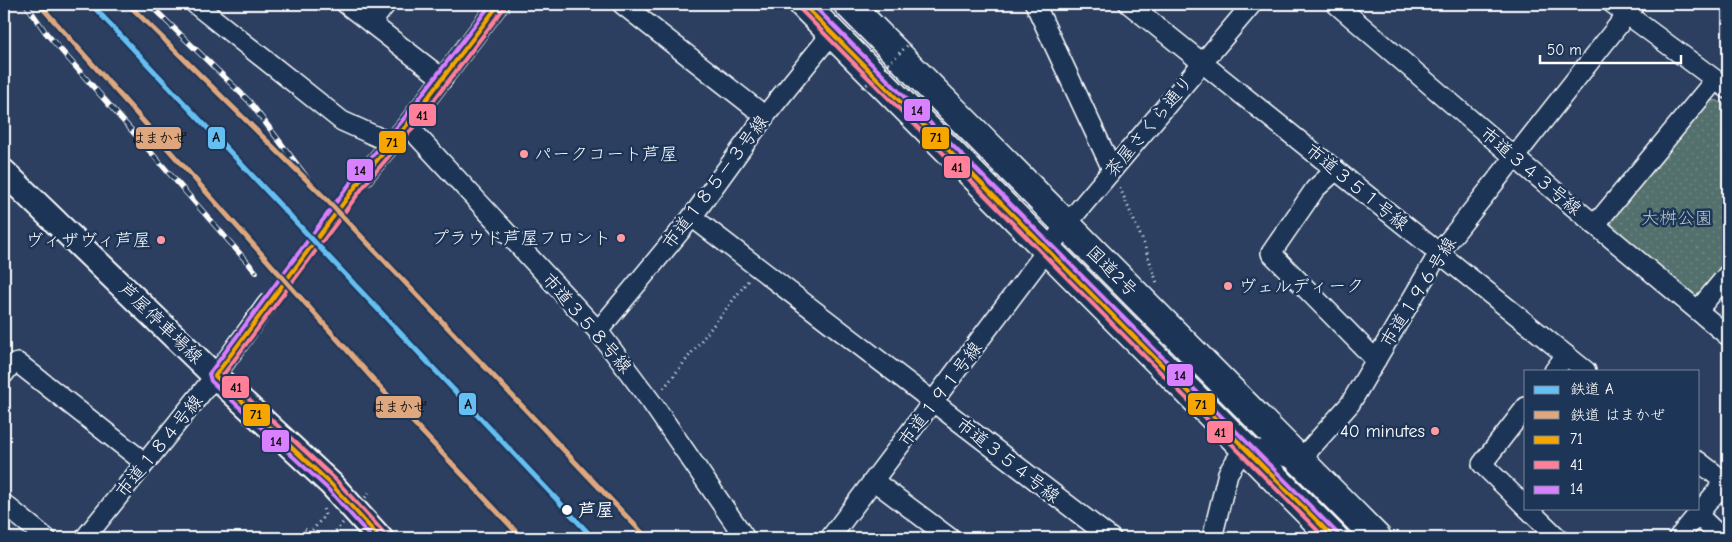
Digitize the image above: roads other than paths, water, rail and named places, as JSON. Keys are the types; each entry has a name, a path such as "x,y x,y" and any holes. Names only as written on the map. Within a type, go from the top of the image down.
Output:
{"highway":[{"name":"国道2号","path":"803,4 1334,538"},
{"name":"国道2号","path":"853,6 1066,225 1377,538"}],"main road":[{"name":"芦屋停車場線","path":"4,172 215,376 331,484 380,538"}],"street":[{"path":"196,4 342,121 391,144"},
{"path":"346,4 443,79"},
{"path":"371,23 386,4"},
{"path":"362,178 407,125 499,4"},
{"path":"622,4 765,116"},
{"path":"1036,4 1112,169"},
{"name":"市道３５１号線","path":"1129,4 1585,370"},
{"name":"茶屋さくら通り","path":"1049,250 1066,225 1112,169 1252,4"},
{"name":"市道３４３号線","path":"1336,4 1514,158 1728,336"},
{"path":"1595,225 1722,84 1625,7"},
{"name":"市道１９６号線","path":"1300,460 1350,404 1439,253 1514,158 1625,7"},
{"name":"市道１８５－３号線","path":"598,331 692,216 765,116 832,33"},
{"name":"市道３５８号線","path":"407,125 598,331 652,403 745,538"},
{"path":"1336,170 1315,189 1271,253 1376,360"},
{"name":"市道３５４号線","path":"692,216 1111,538"},
{"name":"市道１９１号線","path":"830,538 1049,250"},
{"path":"1698,310 1728,274"},
{"name":"市道１８４号線","path":"85,538 215,376 267,304"},
{"path":"1555,370 1566,355"},
{"path":"7,370 18,363 145,463"},
{"path":"1524,410 1482,464 1524,506"},
{"path":"1212,538 1228,473 1245,448 1300,460"},
{"path":"1678,538 1726,480 1700,462"},
{"path":"874,481 950,538"},
{"path":"4,504 46,538"},
{"path":"1528,510 1558,538"},
{"path":"1698,515 1722,538"}],"tunnel":[{"path":"267,304 362,178"}],"railway":[{"path":"26,4 46,33 256,272"},
{"path":"149,4 249,101 314,187"}],"rail line":[{"name":"はまかぜ","path":"39,4 380,387 522,538"},
{"name":"A","path":"91,4 593,538"},
{"name":"はまかぜ","path":"128,4 326,199 647,538"}],"place":[{"name":"パークコート芦屋","path":"524,154"},
{"name":"プラウド芦屋フロント","path":"621,238"},
{"name":"ヴィザヴィ芦屋","path":"161,240"},
{"name":"ヴェルディーク","path":"1228,286"},
{"name":"40 minutes","path":"1435,431"},
{"name":"芦屋","path":"567,510"}],"park label":[{"name":"大桝公園","path":"1677,218"}]}
